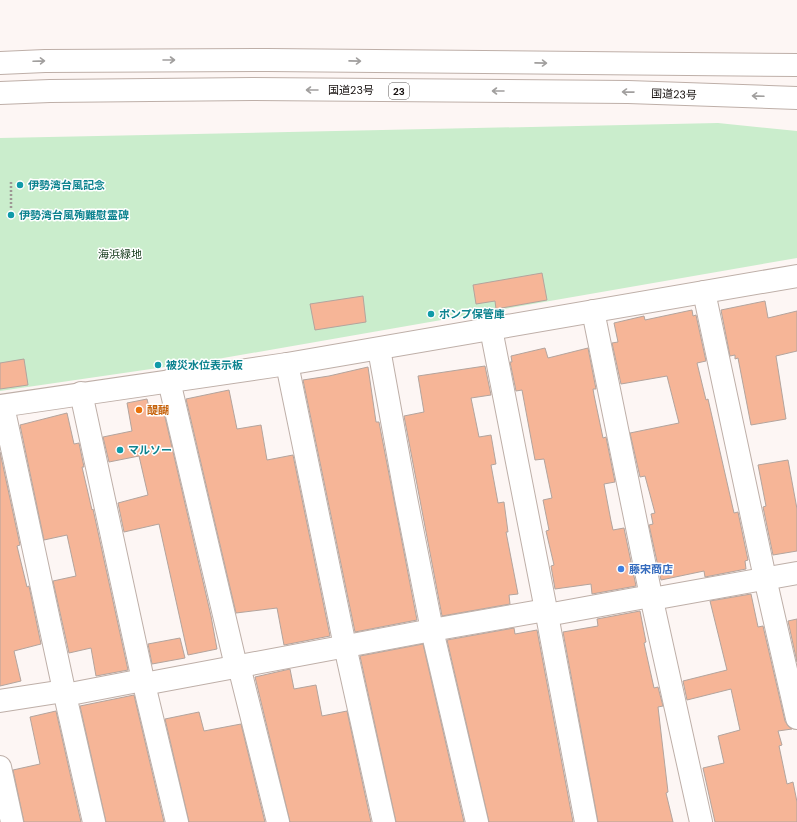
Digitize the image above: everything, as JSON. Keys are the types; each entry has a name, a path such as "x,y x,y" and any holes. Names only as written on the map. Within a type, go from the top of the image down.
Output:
{"main road":[{"path":"0,63 53,61 268,60 797,65"},
{"name":"国道23号","path":"0,93 50,91 260,90 628,92 797,98"},
{"path":"94,822 1,406 379,349 797,276"},
{"path":"704,292 765,578 797,718"},
{"path":"593,311 652,597 701,822"},
{"path":"491,329 547,612 586,822"},
{"path":"379,349 432,630 477,822"},
{"path":"287,364 345,646 384,822"},
{"path":"169,381 238,666 278,822"},
{"path":"81,393 144,682 177,822"},
{"path":"0,701 144,682 432,630 652,597 797,573"},
{"path":"0,767 12,822"}],"path":[{"path":"11,182 11,209"}],"green space":[{"name":"海浜緑地","path":"718,123 797,131 797,258 206,361 0,391 0,138"}],"building":[{"path":"542,273 547,300 496,309 495,301 476,304 473,285"},
{"path":"363,296 366,322 315,330 310,304"},
{"path":"765,301 768,318 797,311 797,351 776,356 786,419 751,425 738,358 735,359 735,355 730,356 721,310"},
{"path":"692,310 693,316 696,315 706,361 697,363 706,400 708,399 734,513 738,512 748,560 745,561 746,569 705,577 704,571 661,580 649,525 653,524 651,514 655,513 645,476 640,477 630,433 679,423 667,376 621,384 612,343 618,342 614,323 644,316 645,320"},
{"path":"545,348 548,358 588,348 596,389 593,389 594,395 603,438 606,437 615,482 604,484 611,521 613,530 624,528 636,586 592,594 591,584 555,589 551,566 554,565 546,531 549,530 543,500 552,498 544,459 535,460 522,390 516,391 510,362 512,362 511,356"},
{"path":"24,359 28,385 0,389 0,363"},
{"path":"485,366 491,395 471,398 479,437 491,435 496,464 491,465 498,503 504,502 508,532 506,532 518,594 509,595 510,604 442,616 404,416 424,412 418,376"},
{"path":"368,367 376,422 379,422 417,620 355,632 303,380"},
{"path":"229,390 237,429 261,425 267,460 293,455 330,636 284,645 277,608 236,613 186,399"},
{"path":"147,399 149,407 162,404 211,616 217,649 188,655 159,524 124,532 118,503 148,495 139,456 109,462 103,437 132,431 127,403"},
{"path":"67,413 74,444 79,443 84,467 82,467 92,510 93,509 128,670 96,676 91,648 69,653 53,581 76,576 67,535 44,540 20,425"},
{"path":"0,452 20,545 17,546 27,587 29,586 41,644 14,651 21,681 0,686"},
{"path":"788,460 797,509 797,551 773,555 763,507 766,506 758,465"},
{"path":"751,594 758,627 763,626 785,721 792,729 778,731 782,745 779,746 787,784 793,782 797,802 797,822 715,822 703,768 724,763 718,736 740,730 731,689 687,700 683,681 727,670 710,601"},
{"path":"640,611 646,642 644,643 654,688 658,687 663,706 658,707 668,792 666,793 673,822 598,822 563,632 598,626 597,619"},
{"path":"797,619 797,662 788,621"},
{"path":"514,628 515,634 537,630 573,822 489,822 447,640"},
{"path":"180,638 185,658 152,664 148,644"},
{"path":"423,644 464,822 396,822 360,656"},
{"path":"290,669 294,689 316,685 322,716 347,711 371,822 290,822 255,677"},
{"path":"134,695 164,822 106,822 80,706"},
{"path":"56,711 81,822 24,822 13,770 40,764 30,717"},
{"path":"199,712 204,731 241,724 265,822 189,822 165,719"}],"place":[{"name":"伊勢湾台風記念","path":"20,185"},
{"name":"伊勢湾台風殉難慰霊碑","path":"11,215"},
{"name":"ポンプ保管庫","path":"431,314"},
{"name":"被災水位表示板","path":"158,365"},
{"name":"醍醐","path":"139,410"},
{"name":"マルソー","path":"120,450"},
{"name":"藤宋商店","path":"621,569"}]}
